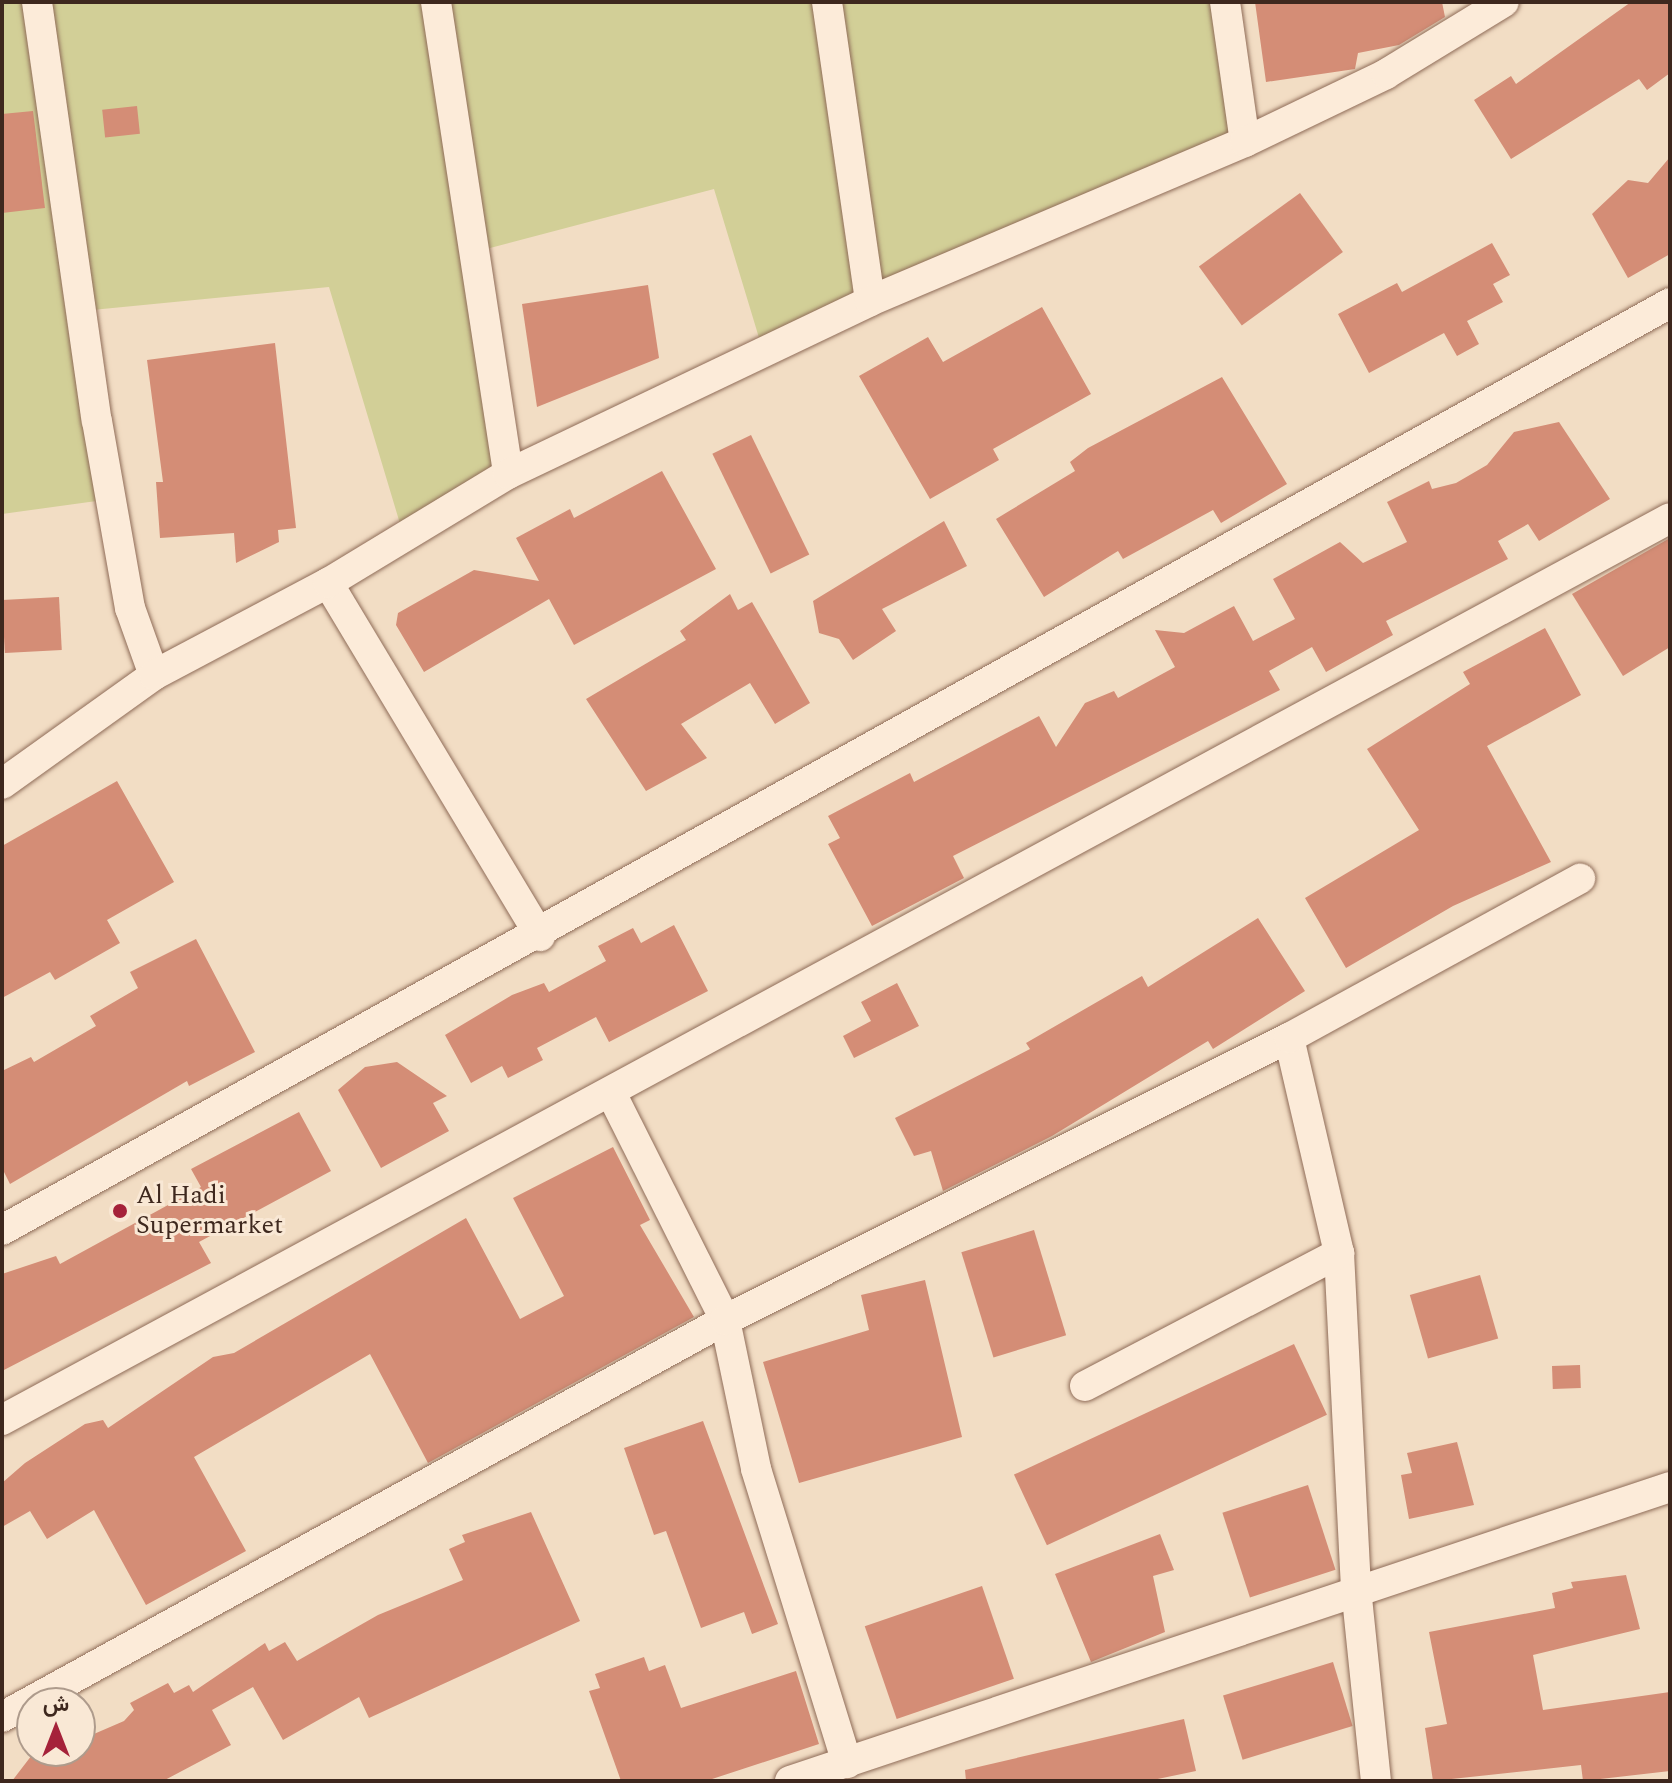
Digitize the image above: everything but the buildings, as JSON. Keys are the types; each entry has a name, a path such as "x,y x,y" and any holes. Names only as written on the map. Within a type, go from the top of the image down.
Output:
{"street":[{"path":"37,2 97,421 130,608 154,675"},
{"path":"436,2 508,474"},
{"path":"827,2 870,301"},
{"path":"1225,2 1245,142"},
{"path":"2,784 154,675 328,583 508,474 870,301 1245,142 1386,74 1504,2"},
{"path":"2,1230 540,936 1670,303"},
{"path":"2,1420 612,1095 1670,518"},
{"path":"328,583 540,936"},
{"path":"2,1717 725,1320 1289,1038 1580,879"},
{"path":"1289,1038 1339,1253 1356,1588 1376,1781"},
{"path":"612,1095 725,1320 756,1469 847,1763"},
{"path":"1085,1386 1339,1253"},
{"path":"790,1781 1356,1588 1670,1487"}],"shaded area":[{"path":"2,2 1215,2 1245,142 763,351 714,189 475,252 508,474 404,537 329,287 82,311 111,499 2,514"}],"place":[{"name":"Al Hadi Supermarket","path":"120,1211"}]}
